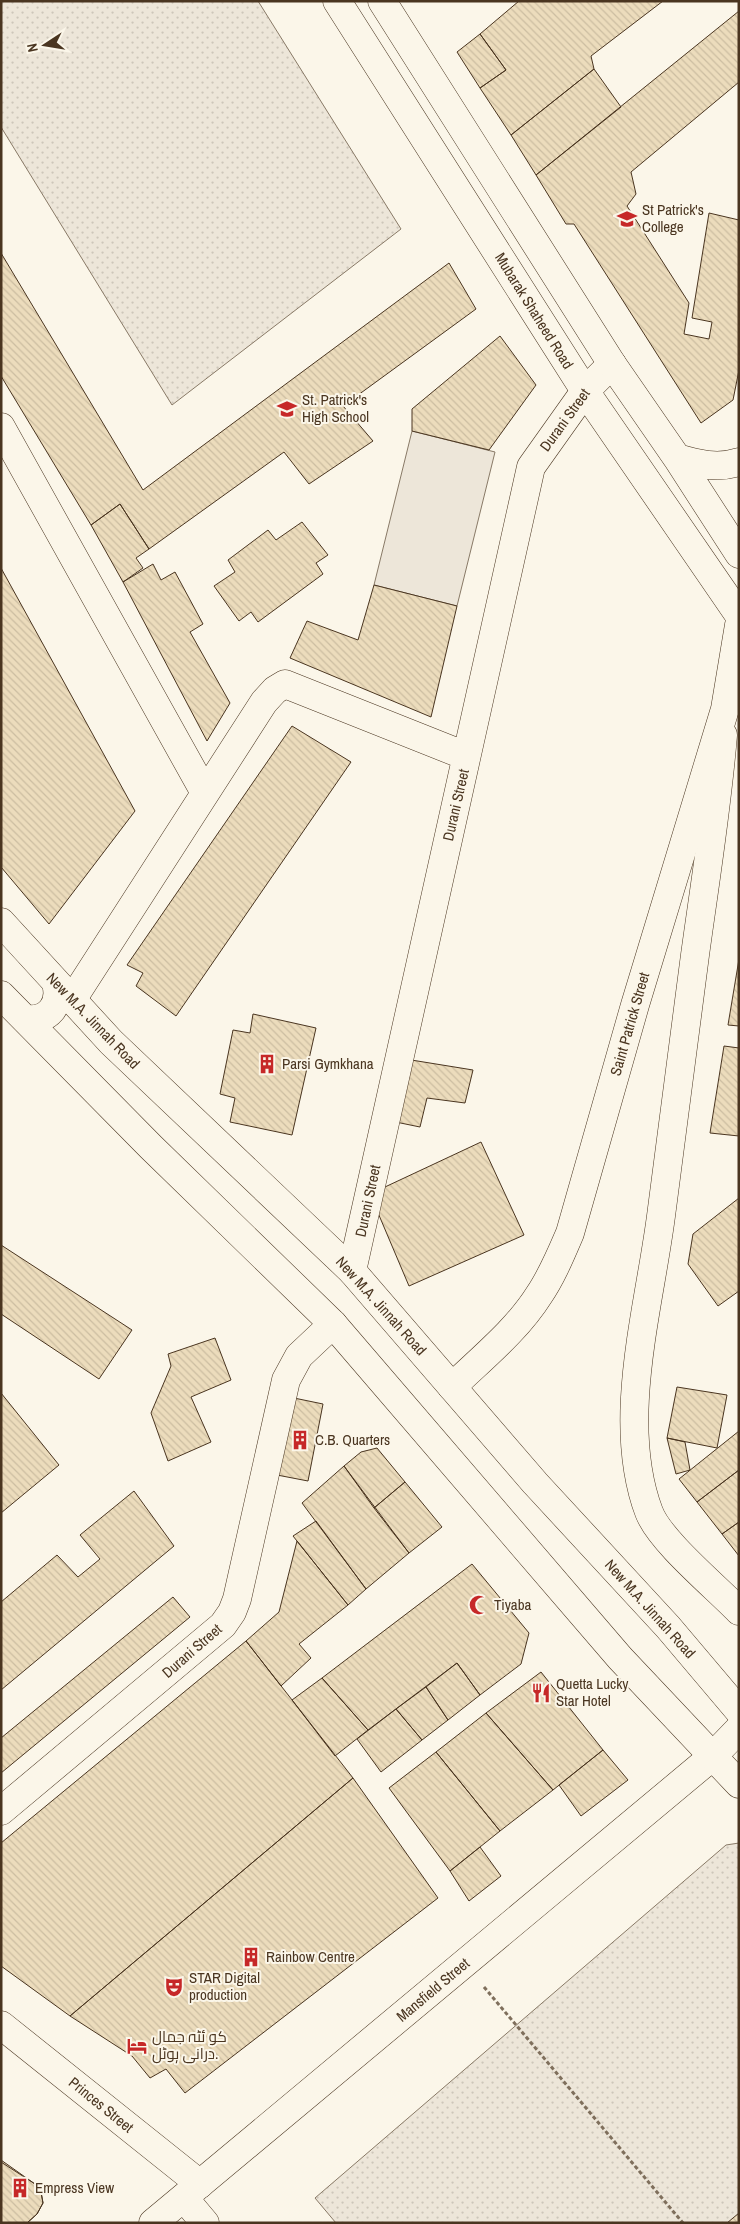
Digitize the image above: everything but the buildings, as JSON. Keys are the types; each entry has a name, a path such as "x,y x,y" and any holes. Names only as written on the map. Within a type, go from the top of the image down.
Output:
{"street":[{"name":"Mubarak Shaheed Road","path":"337,1 585,391 739,615"},
{"path":"382,1 612,364 739,554"},
{"name":"Durani Street","path":"352,1272 531,467 585,391 612,364"},
{"path":"1,427 205,793"},
{"path":"676,458 695,464 714,466 739,462"},
{"name":"Saint Patrick Street","path":"452,1387 516,1324 539,1296 558,1261 570,1233 635,1005 725,709 739,625"},
{"path":"25,1019 42,1018 55,1007 58,991 64,991 205,793 264,702 275,690 285,684 466,756"},
{"path":"725,709 719,791 695,956 661,1219 643,1328 634,1436 640,1483 650,1515 670,1542 739,1611"},
{"name":"New M.A. Jinnah Road","path":"1,922 111,1042 352,1272 535,1483 668,1627 739,1711"},
{"path":"1,996 333,1324 620,1658 739,1784"},
{"path":"84,1080 79,1065 83,1050 96,1042 111,1042"},
{"name":"Durani Street","path":"1,1811 228,1619 237,1599 286,1380 299,1356 333,1324"},
{"name":"Mansfield Street","path":"153,2223 713,1756 739,1729"},
{"name":"Princes Street","path":"1,2025 192,2191 205,2223"}],"path":[{"path":"464,1964 683,2223"}],"shaded area":[{"path":"1,1 258,1 401,229 172,405 1,127"},
{"path":"412,431 495,452 457,606 374,585"},
{"path":"739,1843 739,2223 336,2223 315,2198 726,1845"}],"place":[{"name":"St Patrick's College","path":"627,219"},
{"name":"St. Patrick's High School","path":"287,409"},
{"name":"Parsi Gymkhana","path":"267,1064"},
{"name":"C.B. Quarters","path":"300,1440"},
{"name":"Tiyaba","path":"479,1605"},
{"name":"Quetta Lucky Star Hotel","path":"541,1693"},
{"name":"Rainbow Centre","path":"251,1957"},
{"name":"STAR Digital production","path":"174,1987"},
{"name":"کو ئٹہ جمال درانی ہوٹل.","path":"137,2046"},
{"name":"Empress View","path":"20,2188"}]}
